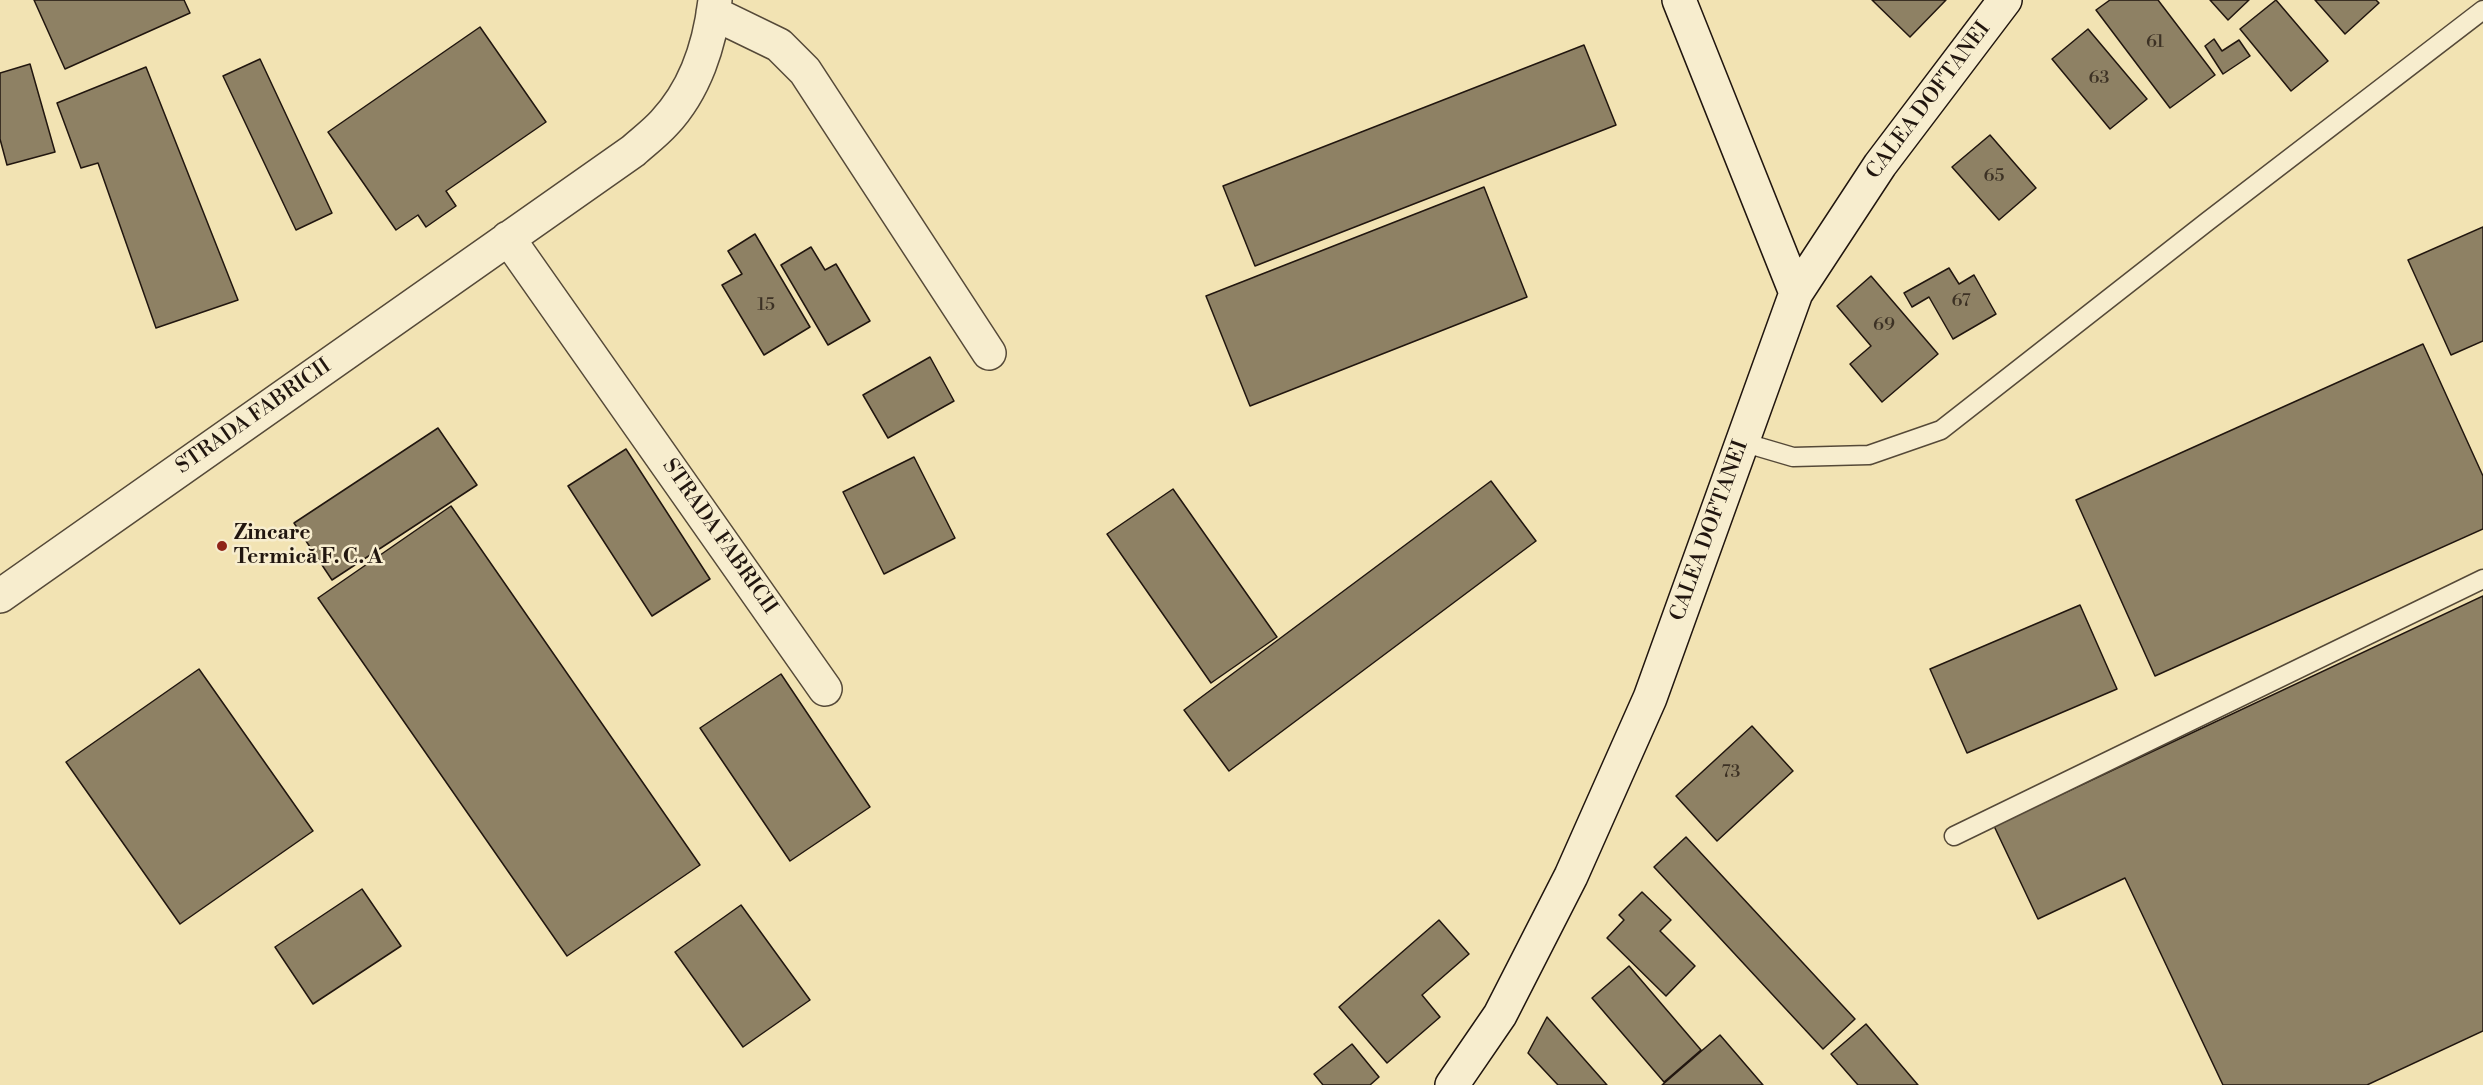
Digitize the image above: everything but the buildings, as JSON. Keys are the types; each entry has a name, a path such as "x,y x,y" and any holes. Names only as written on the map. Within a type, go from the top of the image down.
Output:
{"street":[{"path":"1679,0 1796,293"},
{"name":"CALEA DOFTANEI","path":"1452,1085 1500,1015 1571,876 1650,698 1796,293 1880,165 2005,0"},
{"name":"STRADA FABRICII","path":"0,596 633,151 664,123 690,89 704,51 714,7 779,45 805,71 989,353"},
{"name":"STRADA FABRICII","path":"508,238 825,689"}],"lane":[{"path":"1742,442 1793,457 1869,455 1941,430 2483,10"},
{"path":"1954,836 2483,579"}],"place":[{"name":"Zincare Termică F. C. A","path":"222,546"}]}
